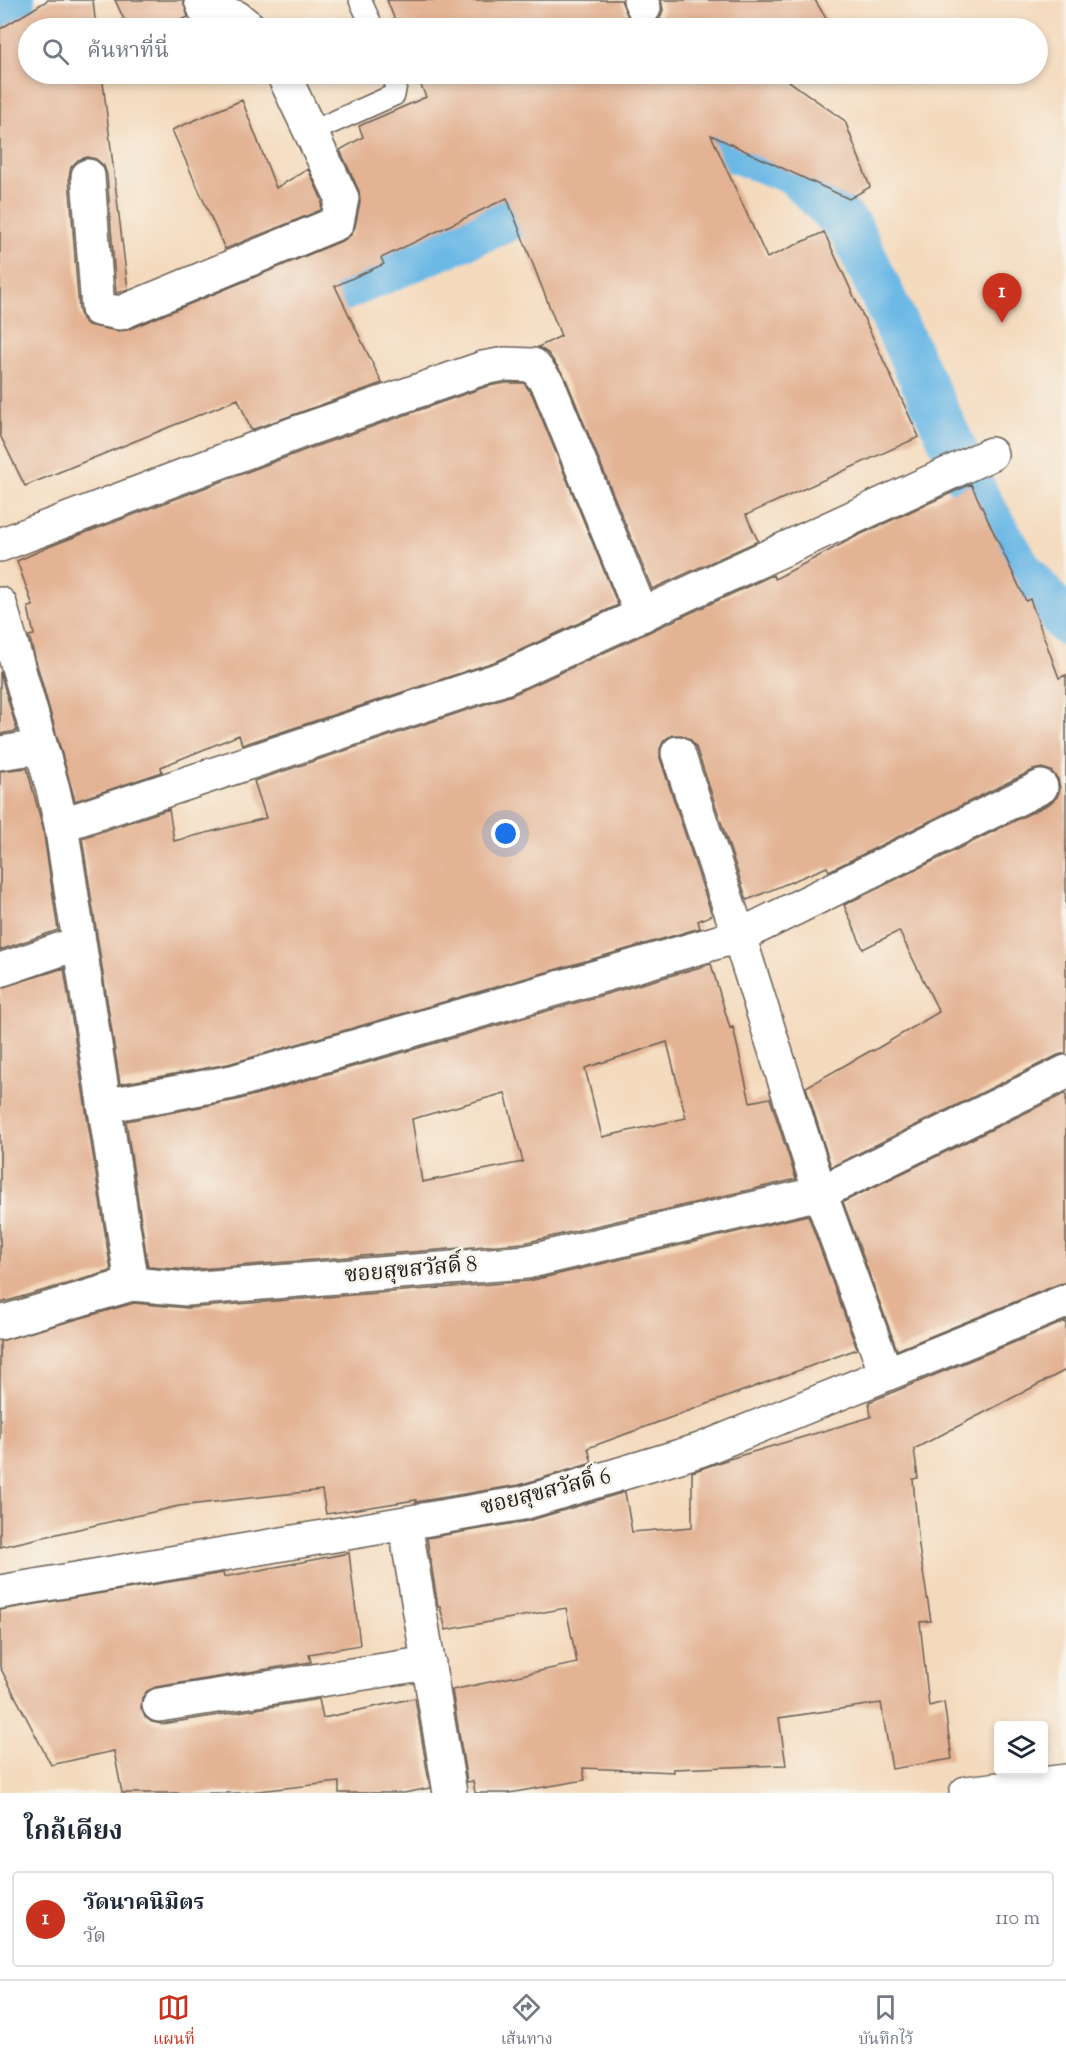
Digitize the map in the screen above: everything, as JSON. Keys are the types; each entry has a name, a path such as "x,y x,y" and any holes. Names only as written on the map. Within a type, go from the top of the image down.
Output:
{"street":[{"path":"201,0 205,10 237,18"},
{"path":"88,176 98,309 120,314 337,223 342,198 288,84"},
{"path":"0,545 299,432 483,368 505,364 532,365 548,384 642,615"},
{"path":"61,825 504,678 987,456"},
{"path":"0,604 61,825 132,1284"},
{"path":"0,753 40,747"},
{"path":"678,753 739,936 820,1193 886,1374"},
{"path":"104,1106 232,1082 739,936 1041,788"},
{"path":"0,970 79,943"},
{"name":"ซอยสุขสวัสดิ์ 8","path":"0,1323 132,1284 188,1289 527,1262 820,1193 1066,1071"},
{"name":"ซอยสุขสวัสดิ์ 6","path":"0,1592 523,1503 700,1450 1066,1301"},
{"path":"405,1523 450,1793"},
{"path":"159,1705 429,1663"},
{"path":"966,1793 1066,1781"}],"lane":[{"path":"360,0 368,18"},
{"path":"311,132 394,95 396,84"}],"building":[{"path":"48,0 93,0 95,18 18,18"},
{"path":"115,0 183,0 188,17 186,18 123,18"},
{"path":"387,0 621,0 629,18 394,18"},
{"path":"661,0 815,0 826,18 660,18 663,10"},
{"path":"18,18 18,84 103,84 128,290 116,293 107,175 104,166 96,159 87,157 78,160 71,167 69,177 79,310 82,319 88,325 117,331 127,330 344,240 351,235 360,202 359,191 340,150 363,137 359,126 426,97 420,84 793,84 845,121 870,187 849,199 711,135 767,258 824,232 919,437 746,515 758,541 652,589 565,377 548,353 538,347 561,336 507,198 381,258 384,264 335,286 382,383 251,430 238,399 25,486 0,435 0,29"},
{"path":"242,100 276,188 308,169 322,200 321,210 225,249 172,130"},
{"path":"524,383 532,394 618,605 497,661 242,745 239,735 161,767 162,772 75,801 29,636 34,635 28,607 33,606 17,561 53,545 305,450 488,386"},
{"path":"971,484 1026,601 1030,599 1059,678 1066,675 1066,1053 831,1167 806,1087 939,1012 899,931 863,949 844,905 1049,804 1057,797 1060,789 1058,779 1051,771 1042,768 1033,770 829,871 827,867 747,900 696,747 690,739 681,735 672,735 664,740 660,749 660,758 712,915 698,921 700,928 228,1064 120,1084 82,838 169,809 174,841 266,818 254,781 512,695 773,575 775,579 857,536"},
{"path":"0,672 17,731 0,734"},
{"path":"27,768 43,828 58,930 0,950 0,771"},
{"path":"711,964 730,1028 733,1027 750,1102 770,1098 796,1179 524,1243 187,1270 148,1267 126,1121 237,1100","holes":["667,1042 686,1118 602,1137 585,1068","505,1093 523,1162 422,1182 412,1119"]},
{"path":"64,968 111,1271 0,1303 0,988"},
{"path":"1066,1093 1066,1283 897,1350 843,1202"},
{"path":"808,1215 857,1349 588,1448 592,1463 519,1485 326,1514 322,1490 179,1506 0,1547 0,1341 134,1303 188,1308 529,1281"},
{"path":"1066,1321 1066,1370 914,1449 918,1478 913,1479 919,1547 931,1621 920,1622 929,1706 944,1702 952,1759 892,1769 881,1703 779,1718 786,1765 673,1769 674,1772 583,1768 585,1780 509,1793 475,1793 473,1781 467,1782 452,1690 577,1663 566,1608 446,1630 440,1607 438,1607 427,1538 528,1521 625,1492 632,1532 692,1527 692,1472 871,1417 869,1402"},
{"path":"349,1553 360,1645 309,1654 311,1662 156,1687 147,1691 142,1698 141,1708 145,1717 152,1722 162,1724 319,1699 323,1718 415,1698 430,1788 404,1793 339,1793 339,1782 241,1793 122,1793 114,1751 51,1765 0,1667 0,1610 223,1573 224,1577"}],"waterway":[{"path":"12,0 18,40"},
{"path":"657,156 666,153 731,149 794,172 851,229 978,499 1019,568 1066,623"},
{"path":"281,315 572,192"}],"place":[{"name":"วัดนาคนิมิตร","path":"1002,323"}]}
